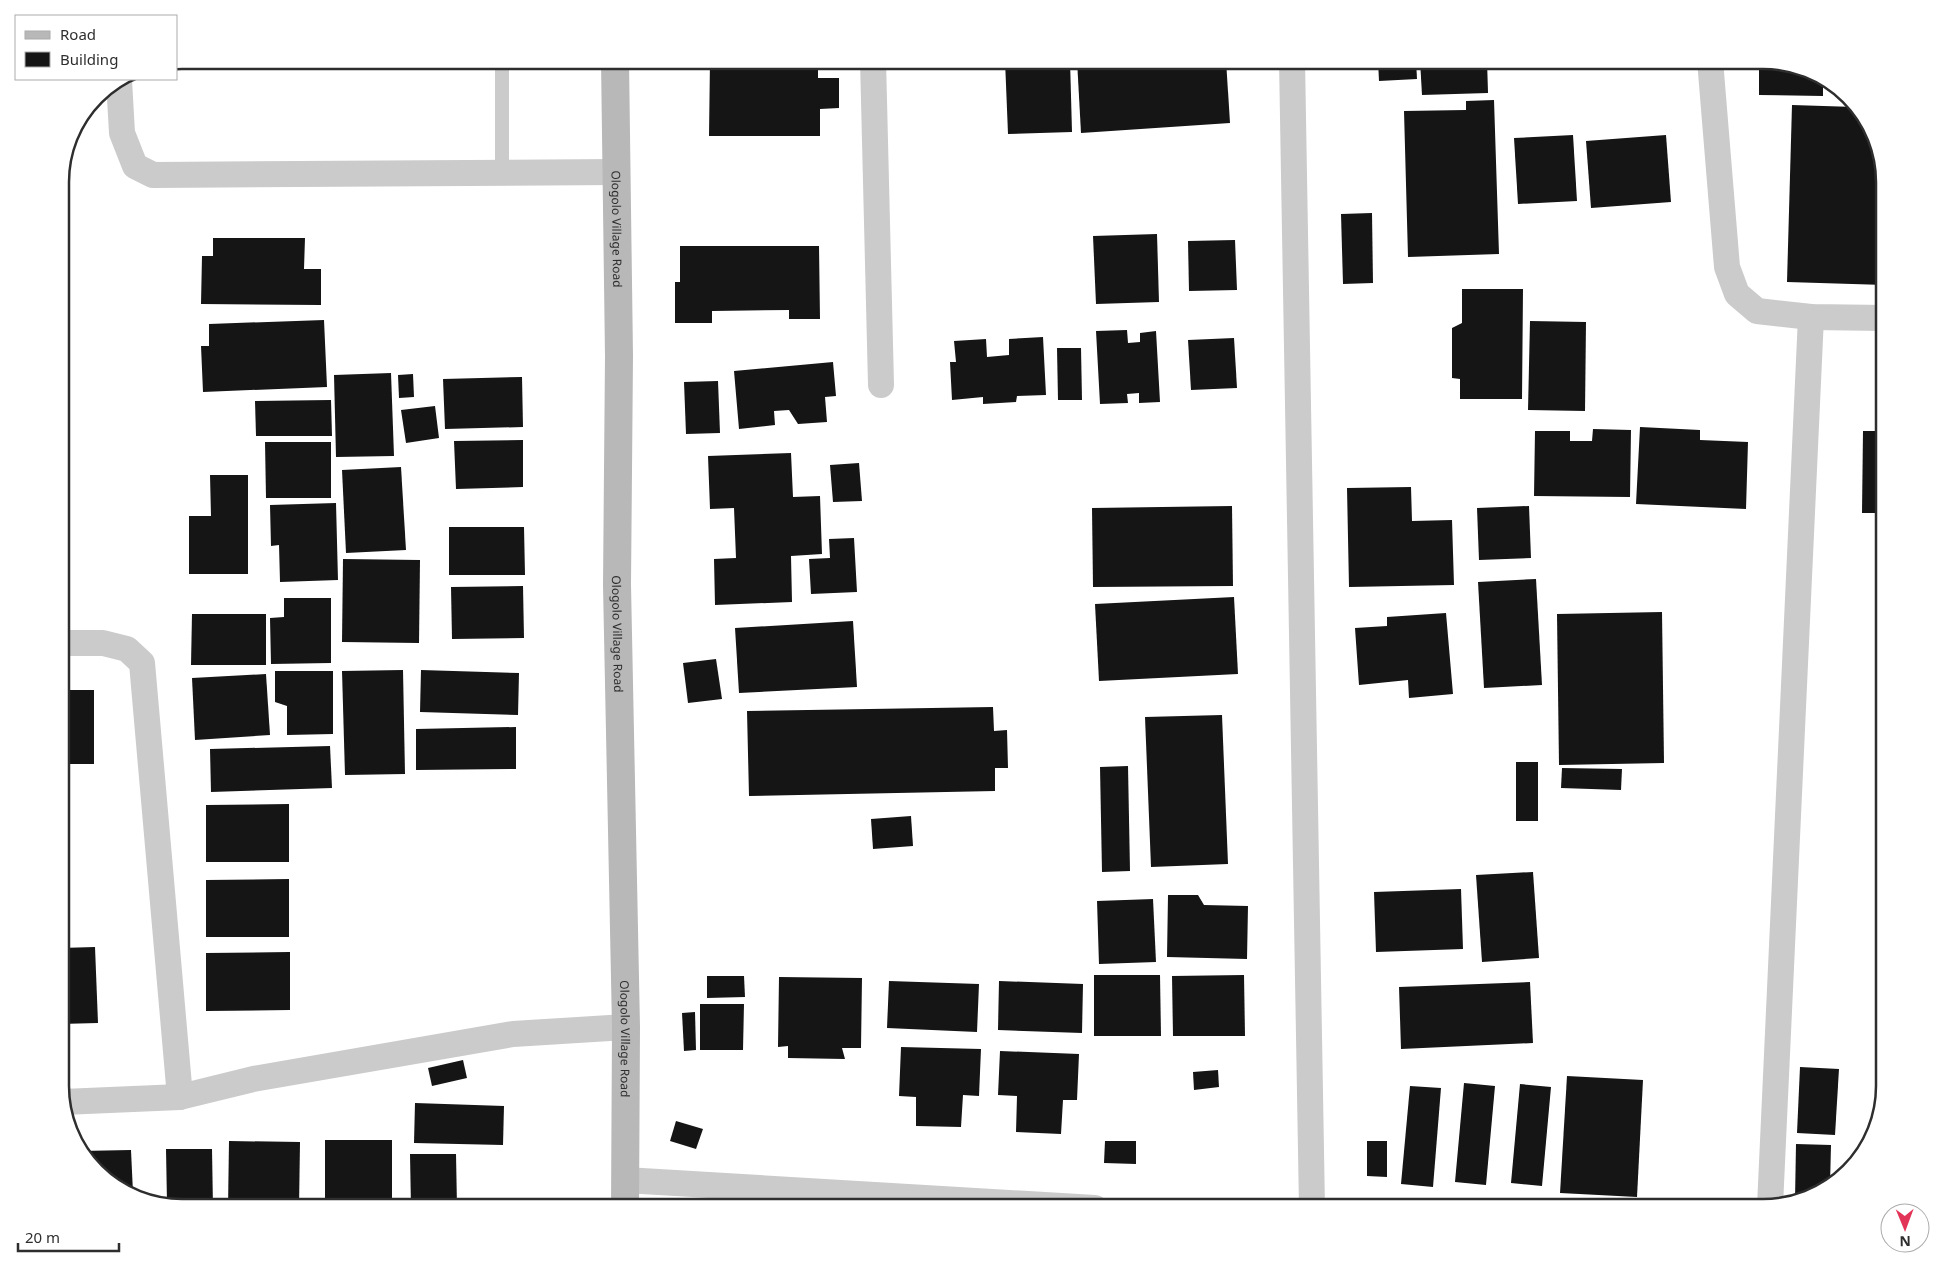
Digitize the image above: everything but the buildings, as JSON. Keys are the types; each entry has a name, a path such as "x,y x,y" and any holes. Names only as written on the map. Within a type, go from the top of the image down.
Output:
{"street":[{"name":"Ologolo Village Road","path":"615,69 620,356 617,585 626,1028 625,1199"},
{"path":"873,69 881,385"},
{"path":"1292,69 1312,1199"},
{"path":"1711,69 1727,267 1737,294 1757,311 1811,317 1876,318"},
{"path":"119,88 122,133 125,142 135,166 153,175 617,172"},
{"path":"1770,1199 1811,317"},
{"path":"69,643 103,643 127,649 142,663 180,1097"},
{"path":"70,1102 180,1097 253,1079 514,1034 626,1028"},
{"path":"626,1180 945,1199"}],"lane":[{"path":"502,69 502,172"}]}
